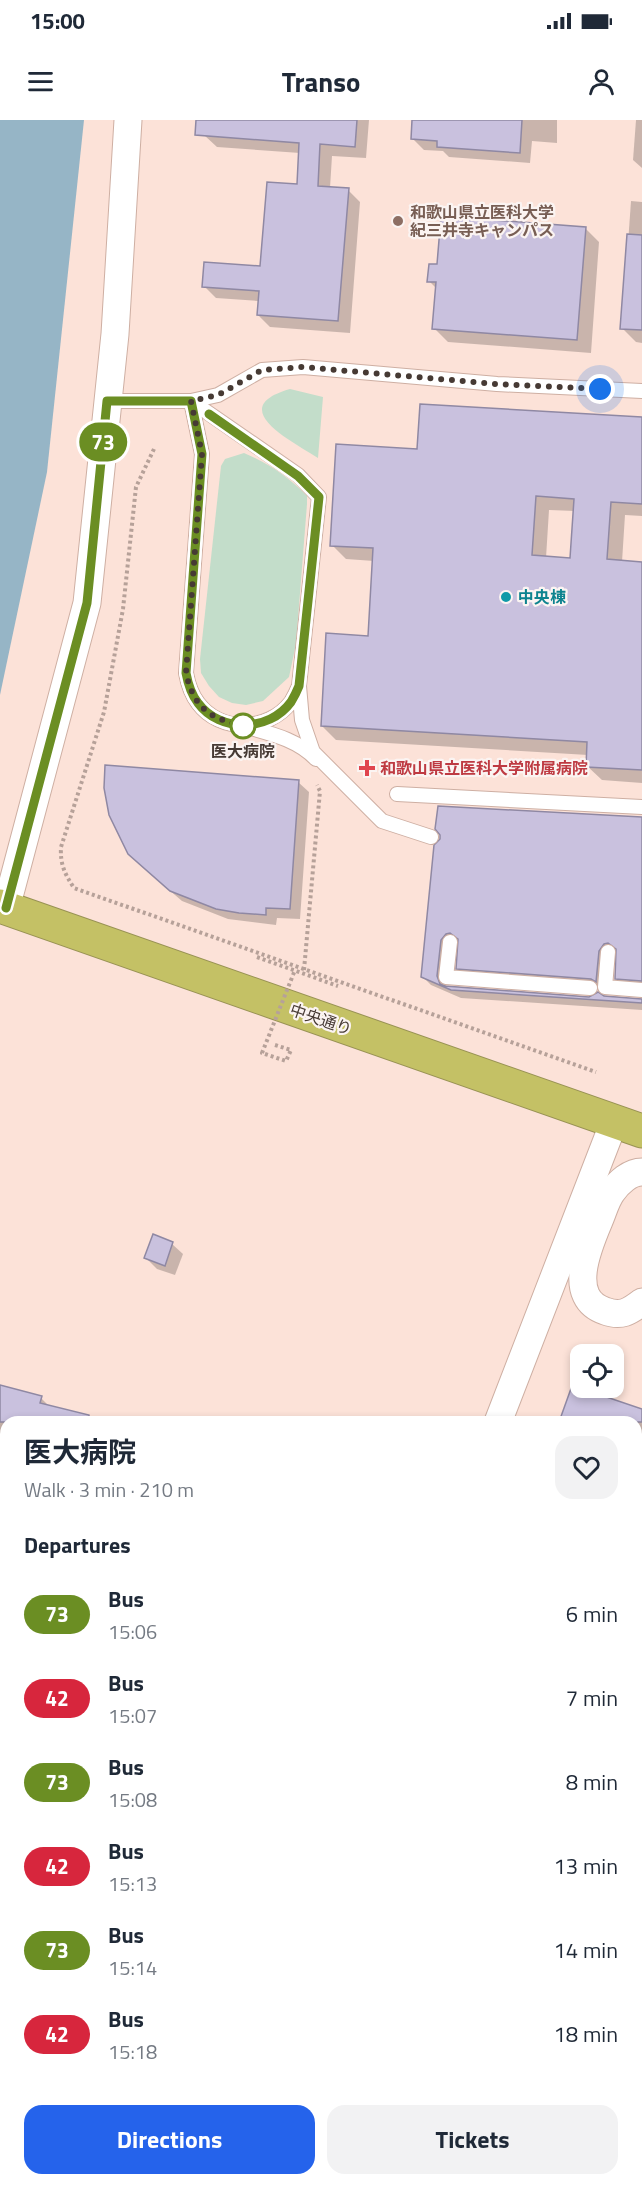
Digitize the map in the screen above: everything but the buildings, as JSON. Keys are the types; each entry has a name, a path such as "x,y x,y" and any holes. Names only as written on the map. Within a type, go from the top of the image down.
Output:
{"highway":[{"name":"中央通り","path":"3,907 628,1127"}],"street":[{"path":"3,907 87,603 115,334 128,120"},
{"path":"501,1416 628,1127"},
{"path":"642,1172 626,1177 612,1192 587,1251 583,1276 585,1294 591,1304 602,1310 617,1315 629,1312 642,1302"}],"lane":[{"path":"107,401 191,401 218,395 262,370 303,367 496,384 642,391"},
{"path":"191,401 298,476 319,497 299,686 302,720 313,752 382,821 430,838 380,822 311,753 280,736 226,723 211,715 198,704 190,690 186,673 202,454 191,401"},
{"path":"243,726 261,723 278,715 291,702 299,686"},
{"path":"397,794 642,807"},
{"path":"450,942 446,977 590,988"},
{"path":"608,952 605,987 642,990"}],"path":[{"path":"154,450 136,487 118,643 104,712 61,848 60,860 64,873 75,888 596,1072"},
{"path":"304,970 320,792 315,782"},
{"path":"257,957 338,986"},
{"path":"275,1045 291,1050 286,1061 262,1053 295,970"}],"green space":[{"path":"290,389 323,397 318,458 280,434 263,415 263,405 271,397"},
{"path":"244,453 278,471 307,496 296,644 289,677 263,701 246,705 232,703 219,697 201,673 200,659 221,466 225,459"}],"water":[{"path":"0,120 84,120 47,472 0,695"}],"bus line":[{"name":"73","path":"6,908 87,603 107,401 191,401 202,454 186,673 190,690 198,704 211,715 226,723 243,726 261,723 278,715 291,702 299,686 319,497 298,476 209,414"}],"place":[{"name":"和歌山県立医科大学 紀三井寺キャンパス","path":"398,221"},
{"name":"中央棟","path":"506,597"},
{"name":"医大病院","path":"243,726"},
{"name":"和歌山県立医科大学附属病院","path":"367,768"}],"route":[{"path":"243,726 226,723 211,715 198,704 190,690 186,673 202,454 191,401 218,395 262,370 303,367 496,384 600,389"}]}
